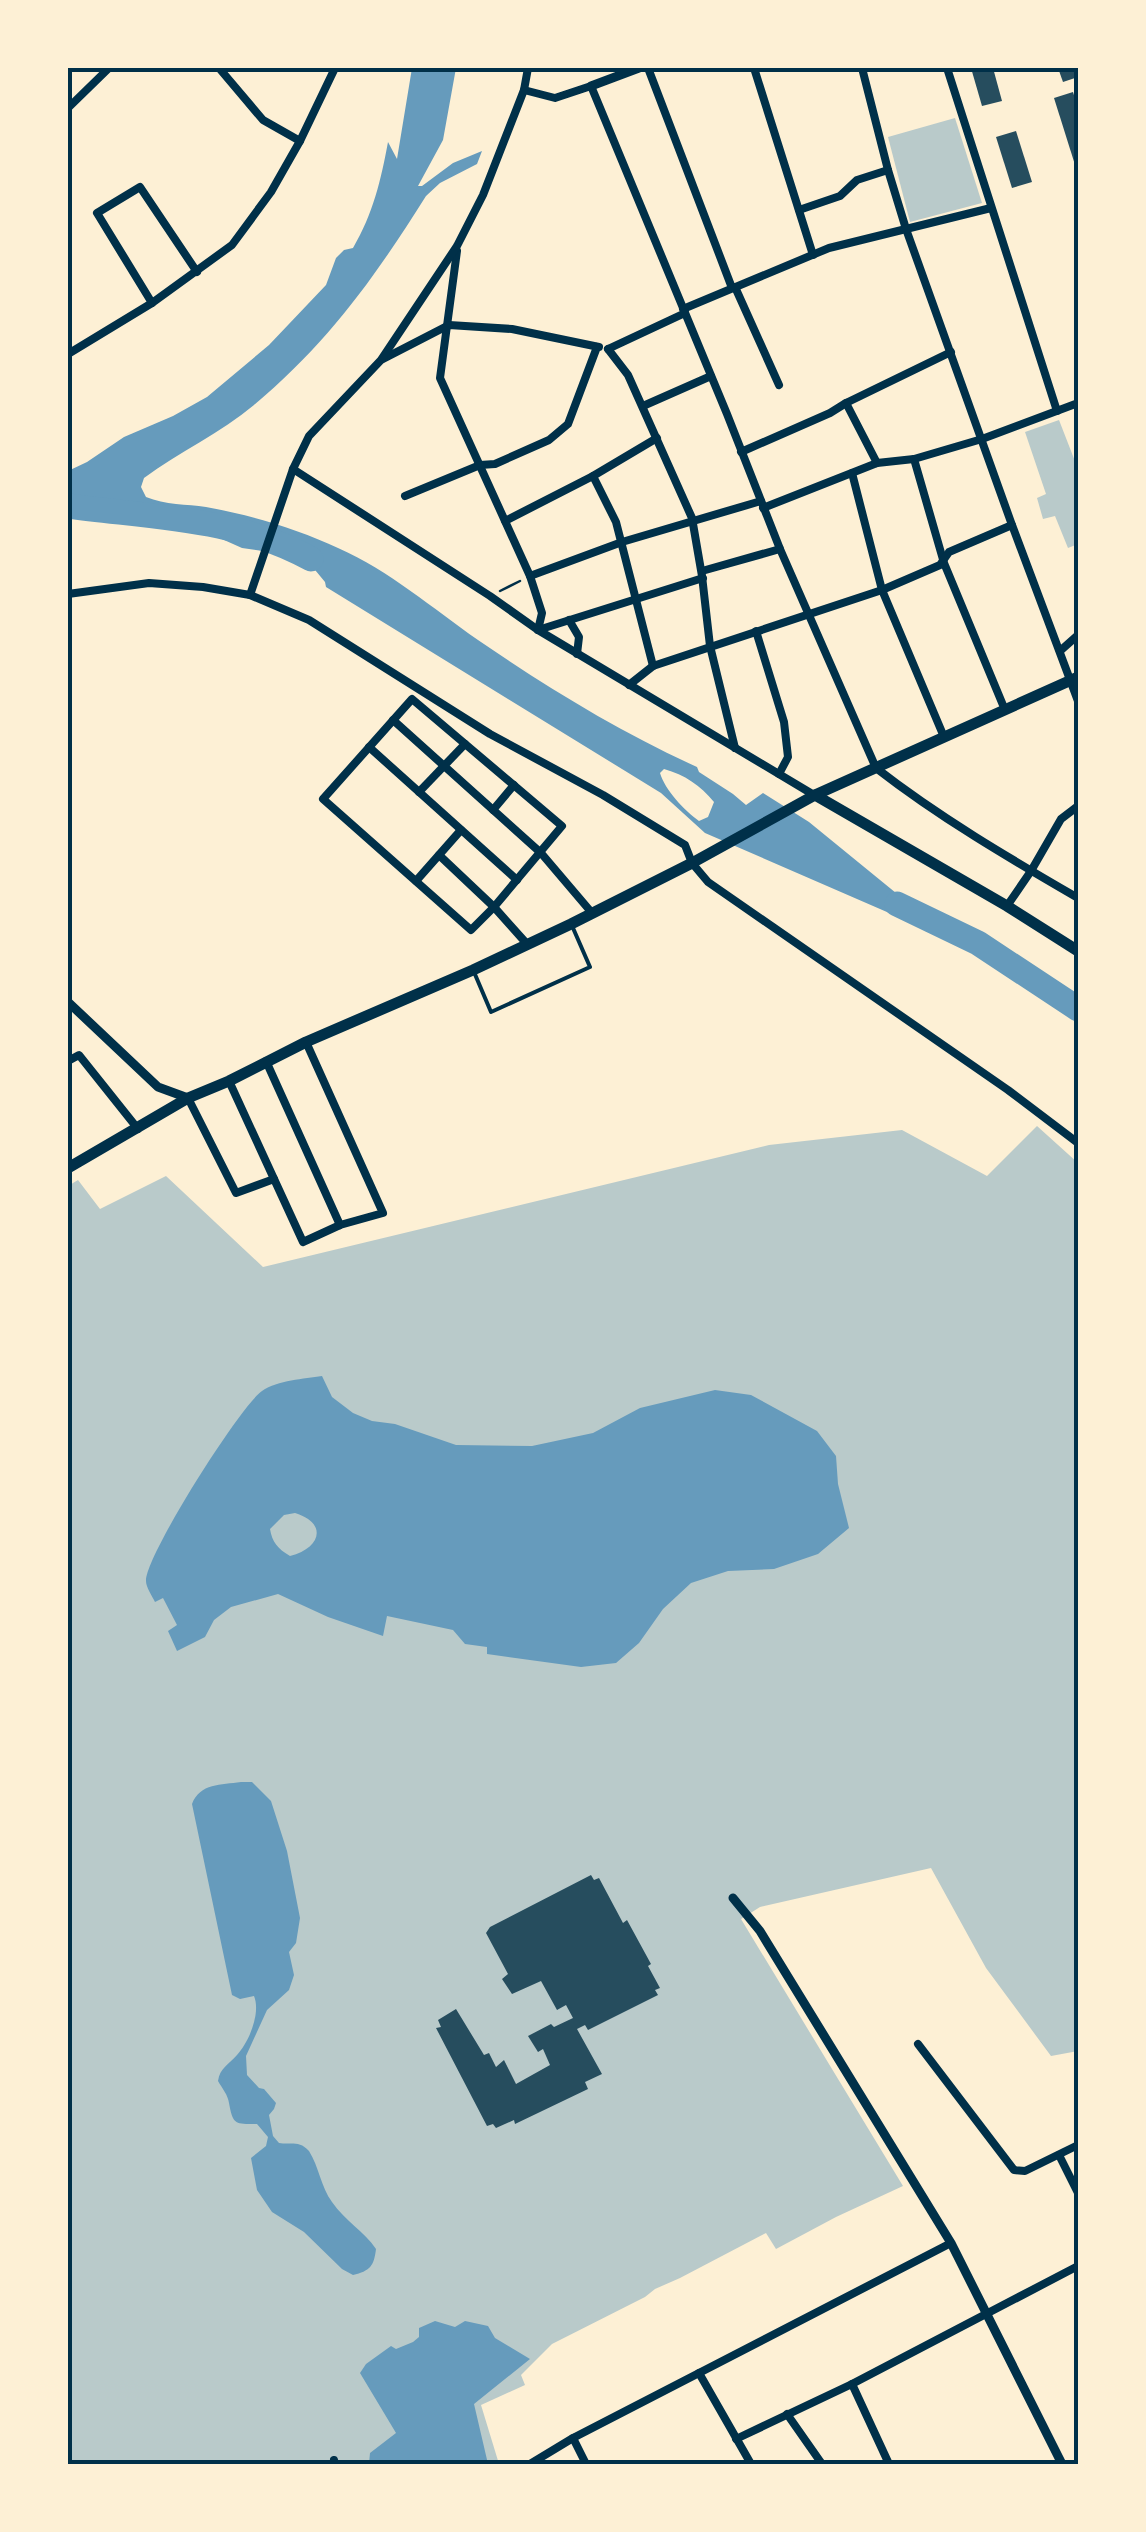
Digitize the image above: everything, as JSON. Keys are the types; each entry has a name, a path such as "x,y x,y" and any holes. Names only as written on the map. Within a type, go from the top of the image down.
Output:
{"main road":[{"path":"68,1168 188,1098 571,924 692,864 812,797 1074,679"},
{"path":"812,797 1007,906 1078,951"}],"street":[{"path":"68,108 108,68"},
{"path":"219,68 263,120 300,141"},
{"path":"68,354 152,303 232,245 271,192 335,68"},
{"path":"250,595 292,468 309,436 381,360 457,246 483,195 524,90 528,68"},
{"path":"524,90 555,98 639,68"},
{"path":"648,68 734,287 779,385"},
{"path":"754,68 813,256"},
{"path":"862,68 906,229 1012,525 1074,679 1078,701"},
{"path":"948,68 1057,411"},
{"path":"590,86 780,549 876,768 906,792 1078,898"},
{"path":"798,210 840,196 858,180 888,170"},
{"path":"152,303 97,213 140,187 197,272"},
{"path":"381,360 448,326 512,329 608,349 734,287 829,248 991,208"},
{"path":"457,246 440,378 530,576 542,613 538,630"},
{"path":"406,496 550,440 568,424 598,347"},
{"path":"608,349 628,374 693,522 710,646 735,748"},
{"path":"742,452 952,352"},
{"path":"643,406 710,376"},
{"path":"846,403 877,463"},
{"path":"530,576 622,542 762,504 877,463 914,459 982,439 1078,403"},
{"path":"505,521 594,476 657,438"},
{"path":"914,459 944,563 1005,710"},
{"path":"292,468 538,630 812,797"},
{"path":"852,473 882,590 944,737"},
{"path":"594,476 616,522 652,666"},
{"path":"629,685 652,666 882,590 944,563 949,552 1012,525"},
{"path":"538,630 780,549"},
{"path":"68,594 149,583 202,587 250,595 309,620 490,734 685,845 692,864 708,882 1078,1143"},
{"path":"569,620 579,638 577,654"},
{"path":"756,631 784,722 788,756 779,774"},
{"path":"1060,651 1078,635"},
{"path":"412,699 465,744 562,826 471,930 324,799 412,699"},
{"path":"393,720 541,853 592,913"},
{"path":"419,792 465,744"},
{"path":"369,748 517,880"},
{"path":"493,810 514,786"},
{"path":"1007,906 1061,819 1078,806"},
{"path":"416,881 461,830"},
{"path":"439,854 528,944"},
{"path":"68,1002 158,1088 188,1098 236,1194 274,1178"},
{"path":"229,1081 303,1242 383,1214 306,1042"},
{"path":"68,1060 79,1055 138,1129"},
{"path":"266,1061 340,1226"},
{"path":"732,1898 760,1931 951,2243 1062,2464"},
{"path":"918,2044 1014,2170 1026,2171 1078,2145"},
{"path":"1060,2155 1078,2193"},
{"path":"530,2464 698,2372 951,2243"},
{"path":"736,2439 852,2384 1078,2266"},
{"path":"698,2372 751,2464"},
{"path":"852,2384 889,2464"},
{"path":"787,2414 822,2464"},
{"path":"573,2438 586,2464"}],"lane":[{"path":"473,970 491,1012 590,967 571,924"}],"path":[{"path":"490,596 530,576"}],"shaded area":[{"path":"955,118 982,203 910,222 888,137"},
{"path":"1059,420 1078,469 1078,544 1068,548 1055,516 1043,519 1037,498 1046,494 1025,432"},
{"path":"1037,1126 1078,1163 1078,2051 1051,2056 986,1968 931,1868 760,1907 741,1919 903,2186 776,2249 766,2233 552,2344 521,2375 525,2385 481,2405 499,2464 68,2464 68,1186 78,1180 100,1209 166,1176 263,1267 769,1145 902,1130 987,1176"}],"water":[{"path":"412,68 456,68 443,140 418,186 453,163 482,151 477,164 440,183 426,196 349,308 281,382 241,415 144,478 141,487 146,497 257,518 357,557 531,675 612,724 697,767 746,805 763,793 809,822 956,942 705,833 661,793 326,587 306,559 242,548 151,510 106,510 68,516 68,471 124,437 207,397 269,345 326,285 336,258 353,248 366,222 388,142 397,159","holes":["664,769 692,781 714,802 708,817 699,821 676,799 660,773"]},
{"path":"322,1376 332,1397 353,1413 456,1445 532,1446 593,1433 640,1408 715,1390 751,1395 817,1431 836,1456 838,1484 849,1528 818,1554 774,1569 728,1571 691,1583 663,1609 639,1643 616,1663 581,1667 487,1654 487,1647 465,1644 453,1630 387,1616 383,1636 278,1594 231,1607 214,1620 205,1637 177,1651 168,1631 177,1625 163,1598 155,1602 146,1583 161,1543 196,1482 251,1402 276,1384","holes":["284,1515 306,1517 316,1529 314,1542 290,1556 276,1545 270,1529"]},
{"path":"252,1782 271,1801 287,1851 300,1918 296,1943 289,1952 294,1975 289,1990 267,2010 246,2056 247,2075 276,2103 269,2115 273,2136 279,2143 298,2144 309,2151 332,2202 376,2249 370,2267 353,2275 304,2232 272,2212 257,2190 251,2158 266,2146 268,2137 257,2124 234,2119 218,2081 249,2035 256,2003 254,1996 240,1999 232,1995 192,1804 206,1789"},
{"path":"435,2321 455,2327 465,2321 488,2326 495,2338 530,2359 474,2404 488,2464 369,2464 370,2453 396,2433 360,2373 391,2346 396,2349 413,2342 419,2337 419,2328"}],"building":[{"path":"971,68 993,68 1002,101 982,106"},
{"path":"1058,68 1078,68 1078,77 1063,82"},
{"path":"1073,92 1078,108 1076,168 1054,98"},
{"path":"1016,131 1032,182 1012,188 996,137"},
{"path":"591,1875 594,1880 599,1878 623,1923 627,1920 651,1964 648,1966 660,1988 655,1990 658,1995 588,2030 585,2025 577,2029 602,2074 585,2082 588,2089 515,2124 514,2120 496,2128 493,2124 487,2126 436,2028 441,2027 438,2020 456,2009 484,2055 489,2053 496,2067 504,2060 516,2084 550,2065 543,2049 538,2052 528,2036 573,2018 566,2005 557,2010 541,1981 512,1994 502,1979 508,1974 486,1933 490,1927"}],"waterway":[{"path":"68,506 224,527 283,545 311,559"},
{"path":"897,904 978,943 1078,1009"}]}
